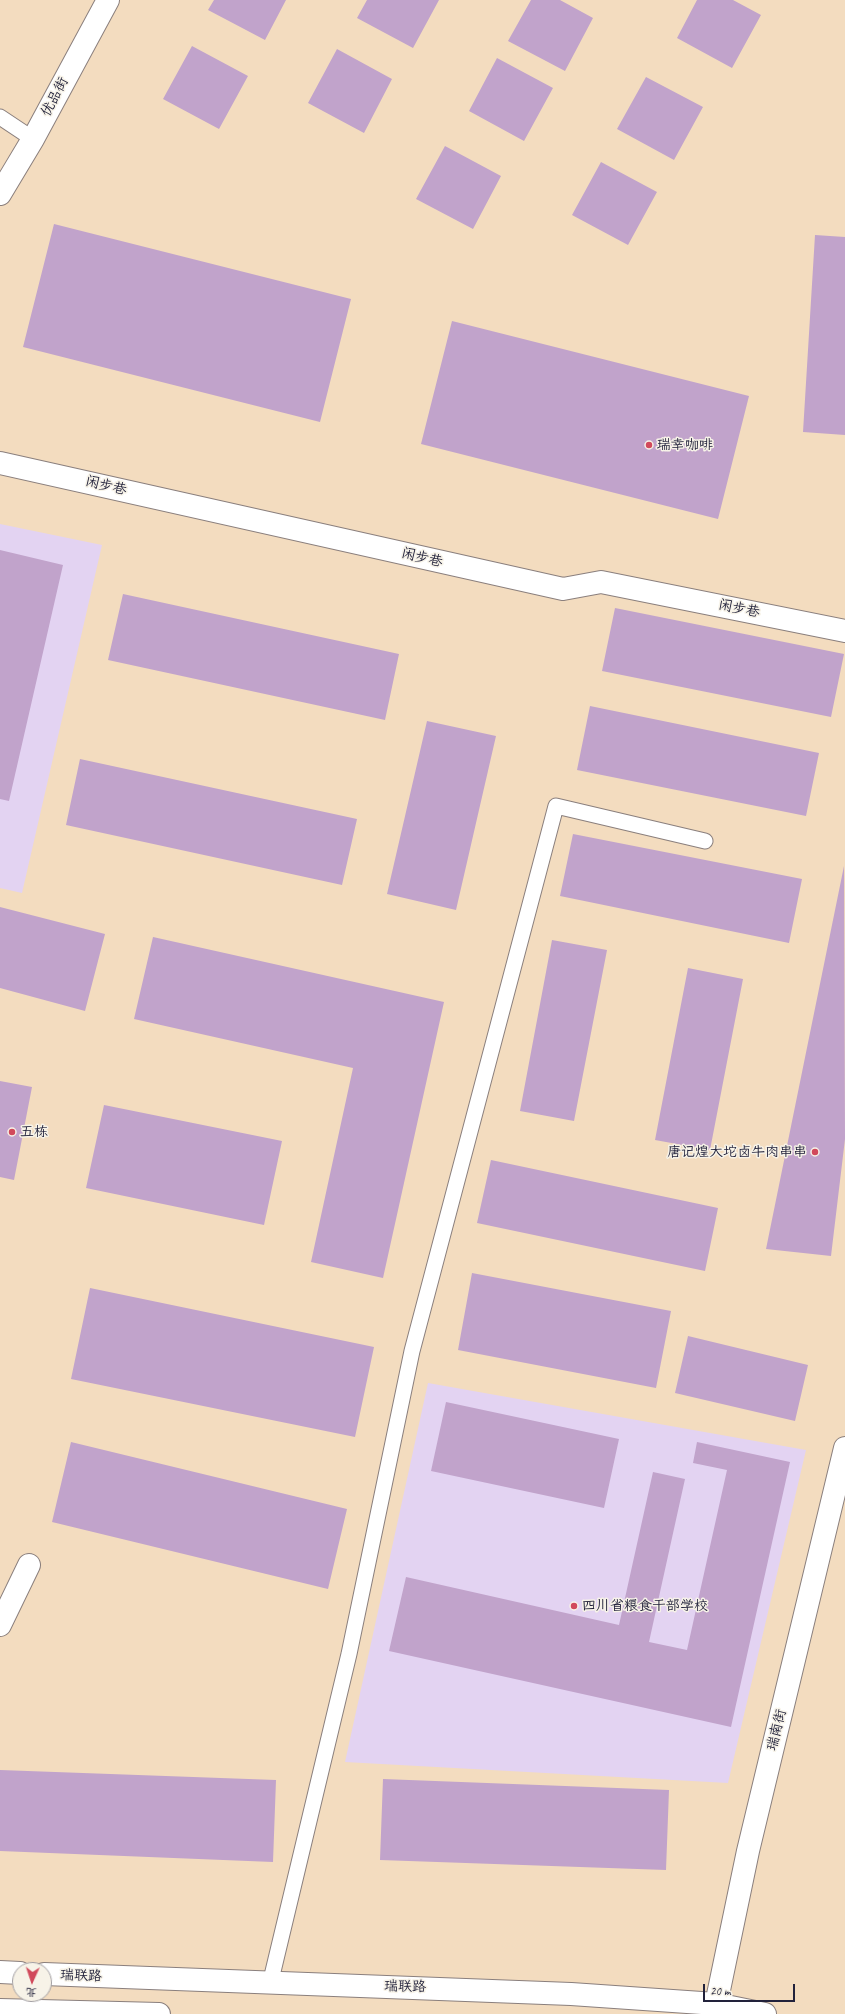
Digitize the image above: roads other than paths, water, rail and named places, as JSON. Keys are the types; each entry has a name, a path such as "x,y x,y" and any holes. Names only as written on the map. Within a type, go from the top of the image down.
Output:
{"street":[{"name":"优品街","path":"0,194 33,139 108,0"},
{"name":"闲步巷","path":"0,462 563,589 601,582 845,631"},
{"name":"瑞南街","path":"715,2009 748,1851 845,1448"},
{"path":"0,1625 29,1565"},
{"path":"0,1972 12,1973"},
{"name":"瑞联路","path":"52,1974 270,1984 442,1988 571,1994 765,2014"},
{"path":"0,2010 159,2014"}],"lane":[{"path":"0,117 33,139"},
{"path":"270,1984 349,1654 412,1351 556,806 705,841"}],"place":[{"name":"瑞幸咖啡","path":"649,445"},
{"name":"五栋","path":"12,1132"},
{"name":"唐记煌大坨卤牛肉串串","path":"815,1152"},
{"name":"四川省粮食干部学校","path":"574,1606"}]}
